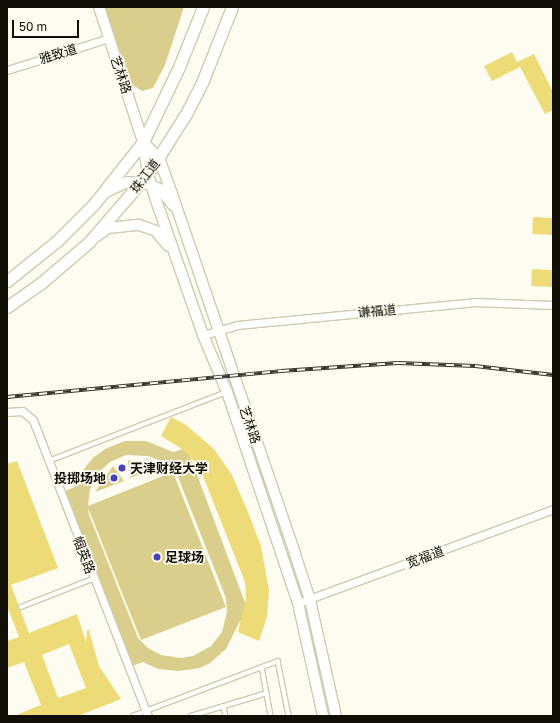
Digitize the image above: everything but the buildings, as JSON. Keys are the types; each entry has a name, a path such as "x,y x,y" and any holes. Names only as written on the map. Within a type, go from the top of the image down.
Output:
{"main road":[{"name":"珠江道","path":"7,281 57,241 106,192 143,142 182,61 203,7"},
{"name":"珠江道","path":"7,307 42,283 89,242 147,180 203,80 232,7"}],"street":[{"name":"艺林路","path":"99,7 143,142 147,180 204,335 227,392 298,603 323,716"},
{"name":"雅致道","path":"7,70 109,38"},
{"name":"艺林路","path":"143,142 159,158 183,224 217,330 310,600 336,716"},
{"path":"106,192 127,182 147,180 166,196 183,224"},
{"path":"89,242 108,228 139,225 156,231 175,258"},
{"name":"谦福道","path":"204,335 217,330 245,324 474,302 553,305"},
{"name":"帼英路","path":"7,412 22,411 33,420 93,580 147,714"},
{"name":"宽福道","path":"298,603 310,600 553,509"}],"lane":[{"path":"49,462 227,392"},
{"path":"21,607 93,580"},
{"path":"133,716 147,714 278,661 289,716"},
{"path":"262,667 271,716"},
{"path":"191,716 266,694"},
{"path":"224,706 226,716"}],"shaded area":[{"path":"105,7 184,7 165,65 153,88 142,91 129,83"},
{"path":"125,441 146,441 173,452 187,448 250,616 240,621 226,649 210,663 200,668 179,671 158,669 143,662 132,666 65,491 77,486 84,469 93,458 105,449","holes":["126,455 148,456 159,460 172,470 178,477 226,598 227,612 222,632 211,646 193,656 181,658 161,655 148,648 138,638 89,515 88,508 141,640 226,607 173,472 88,506 90,489 99,472 110,462"]},
{"name":"投掷场地","path":"128,460 159,467 130,478"},
{"name":"投掷场地","path":"113,466 124,481 95,492"}],"railway":[{"path":"7,397 281,371 398,363 475,366 553,375"}],"place":[{"name":"天津财经大学","path":"122,468"},
{"name":"投掷场地","path":"114,478"},
{"name":"足球场","path":"157,557"}]}
